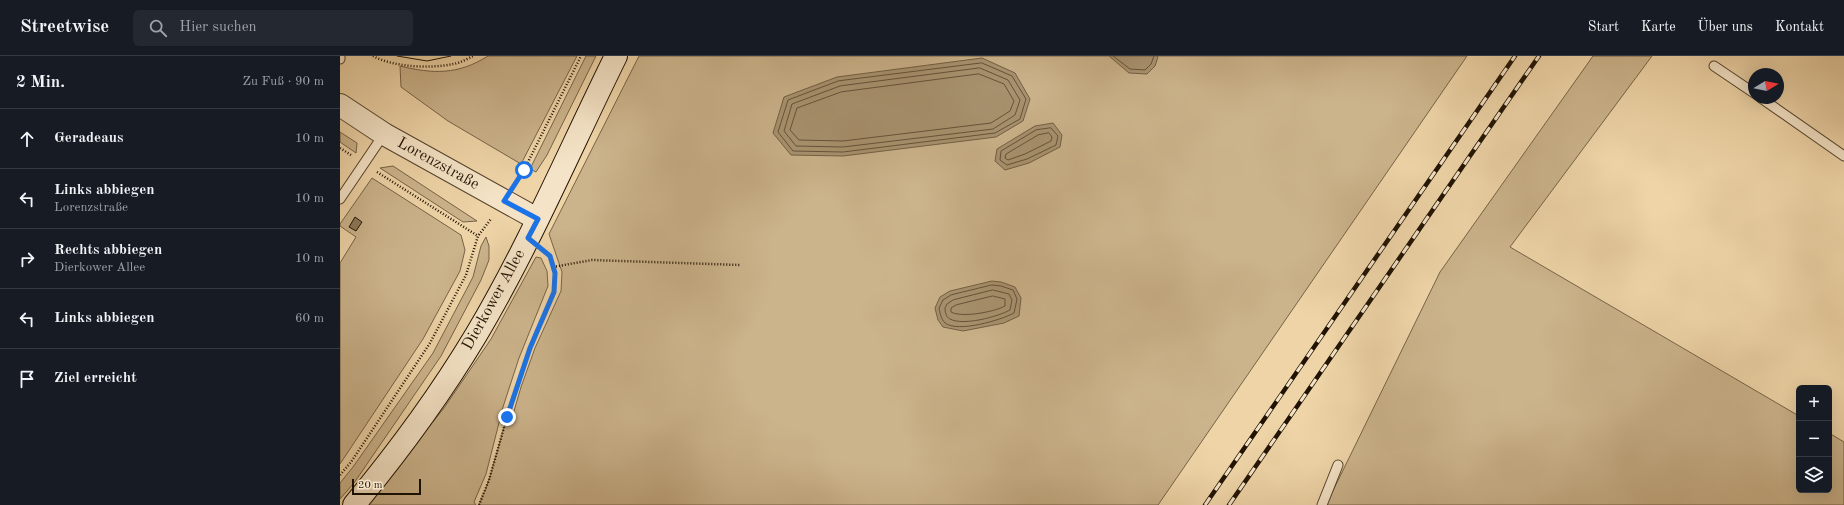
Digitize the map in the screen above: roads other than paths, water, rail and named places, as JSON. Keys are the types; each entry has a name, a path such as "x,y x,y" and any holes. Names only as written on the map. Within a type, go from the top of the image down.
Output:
{"main road":[{"name":"Dierkower Allee","path":"354,505 440,391 475,335 538,219 616,56"},
{"name":"Lorenzstraße","path":"340,105 384,134 538,219"}],"lane":[{"path":"1714,66 1748,90"},
{"path":"1770,104 1844,156"},
{"path":"340,199 384,134"},
{"path":"1322,505 1338,466"}],"water":[{"path":"1109,56 1158,57 1155,66 1147,74 1129,73"},
{"path":"982,58 1015,73 1030,99 1023,121 996,137 843,156 791,155 773,133 784,97 837,77"},
{"path":"1053,123 1062,135 1060,147 1029,163 1005,170 995,161 997,149 1035,126"},
{"path":"992,281 1001,282 1015,287 1021,298 1019,316 1004,323 963,331 943,327 938,320 935,308 940,297 950,291"}],"tram line":[{"path":"397,56 427,61 451,56"}],"railway":[{"path":"1205,505 1515,56"},
{"path":"1229,505 1539,56"}]}
